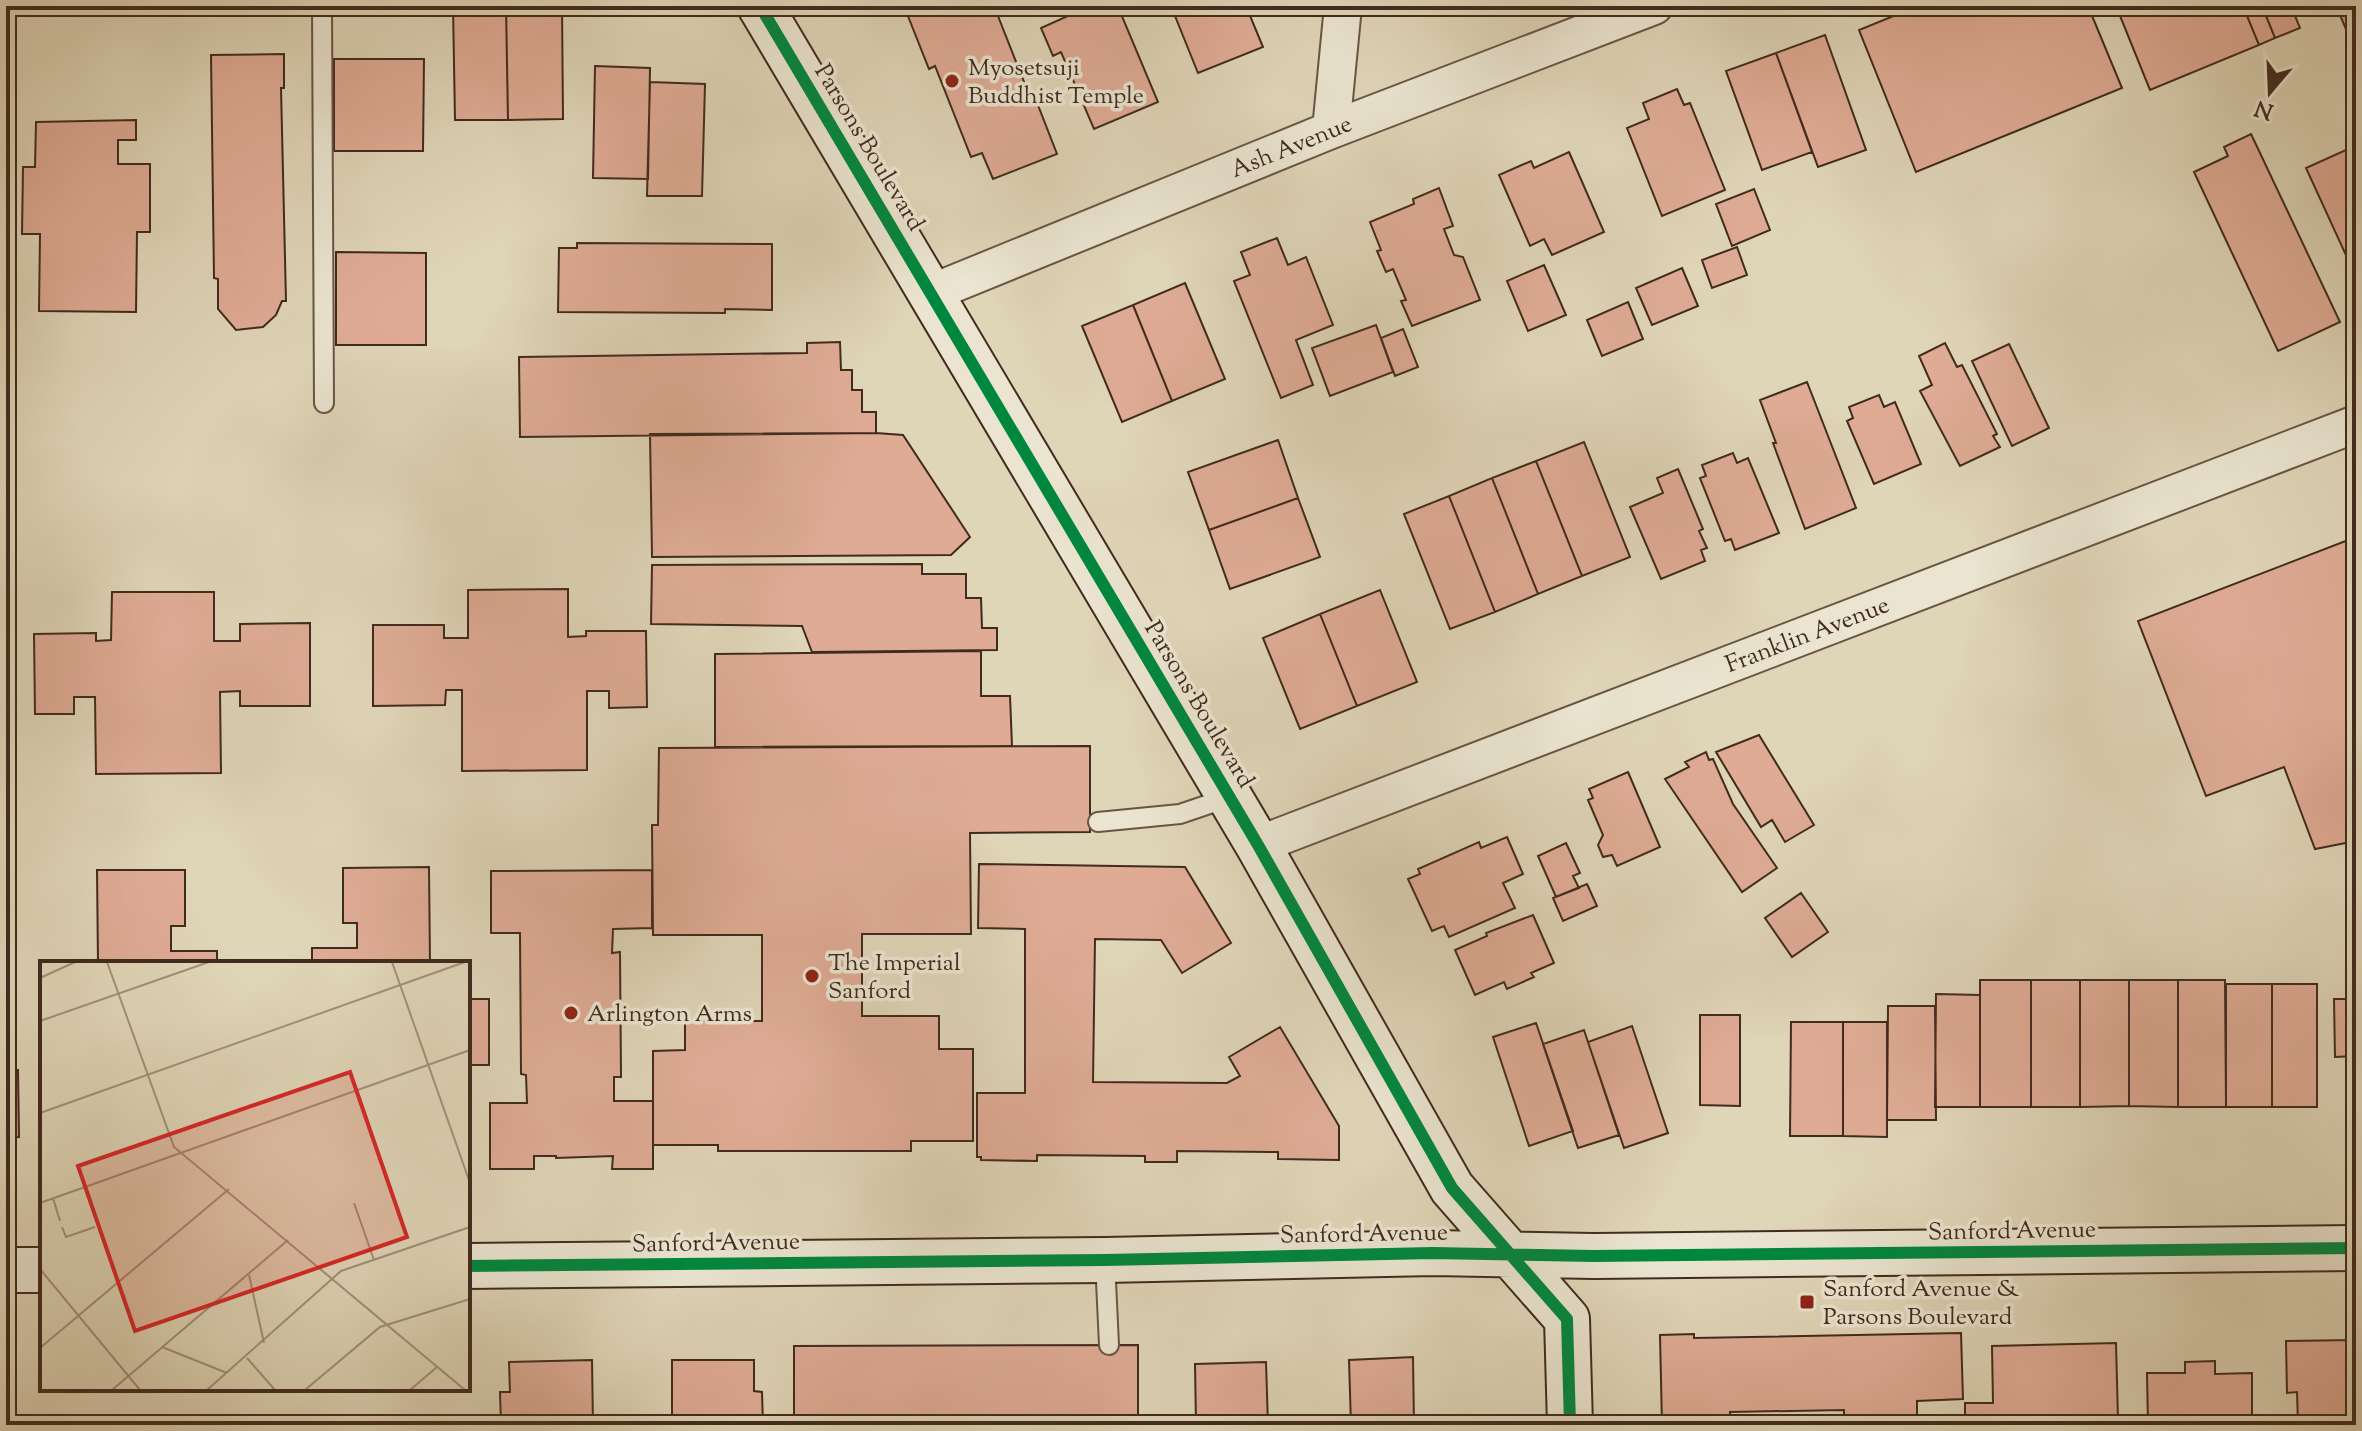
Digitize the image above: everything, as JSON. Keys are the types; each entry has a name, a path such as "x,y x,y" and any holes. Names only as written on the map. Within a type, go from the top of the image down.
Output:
{"street":[{"name":"Parsons Boulevard","path":"760,6 1230,797 1452,1188 1567,1319 1570,1425"},
{"path":"1331,130 1343,6"},
{"name":"Ash Avenue","path":"931,293 1331,130 1654,6"},
{"name":"Franklin Avenue","path":"1258,845 2356,424"},
{"name":"Sanford Avenue","path":"470,1266 1105,1260 1433,1253 1594,1256 2356,1248"},
{"path":"6,1270 40,1270"}],"lane":[{"path":"322,6 324,403"},
{"path":"1098,822 1180,814 1230,797"},
{"path":"1105,1260 1109,1345"}],"building":[{"path":"453,6 506,6 508,120 455,120"},
{"path":"506,6 562,6 563,119 508,120"},
{"path":"904,6 994,6 1030,97 1034,95 1057,154 993,179 982,153 971,157 935,66 929,69"},
{"path":"1090,6 1120,6 1158,102 1094,129 1061,52 1053,56 1041,28"},
{"path":"1171,6 1246,6 1263,47 1198,73"},
{"path":"1918,6 2088,6 2122,88 1916,172 1859,30"},
{"path":"2116,6 2243,6 2259,45 2150,90"},
{"path":"2243,6 2262,6 2275,38 2259,45"},
{"path":"2262,6 2291,6 2300,28 2275,38"},
{"path":"2356,8 2356,53 2340,15"},
{"path":"1825,35 1866,150 1818,167 1776,53"},
{"path":"1776,53 1812,152 1762,170 1726,71"},
{"path":"284,54 284,88 281,88 286,301 282,301 276,315 263,327 236,330 218,309 218,279 214,278 211,55"},
{"path":"334,59 424,59 423,151 334,151"},
{"path":"595,66 650,68 648,179 593,178"},
{"path":"650,82 705,84 702,196 647,196"},
{"path":"1677,89 1684,105 1690,103 1725,190 1662,216 1627,128 1649,119 1643,103"},
{"path":"136,120 136,140 118,140 118,164 150,164 150,232 137,232 136,312 39,311 40,234 22,234 23,167 35,167 36,122"},
{"path":"2251,134 2340,322 2278,351 2194,172 2228,156 2224,147"},
{"path":"2348,149 2356,166 2356,277 2306,168"},
{"path":"1569,152 1604,232 1552,255 1544,239 1530,246 1499,175 1531,161 1534,168"},
{"path":"1439,188 1453,226 1444,229 1454,255 1463,257 1480,300 1412,326 1401,301 1406,300 1393,269 1386,272 1377,251 1381,250 1370,222 1414,204 1413,199"},
{"path":"1754,189 1770,230 1732,246 1716,204"},
{"path":"1277,238 1288,265 1306,257 1333,325 1296,340 1313,385 1281,398 1234,281 1250,275 1241,252"},
{"path":"577,243 772,244 772,310 725,309 725,313 558,312 559,248 577,248"},
{"path":"1737,247 1747,275 1712,288 1702,260"},
{"path":"336,252 426,253 426,345 336,345"},
{"path":"1544,265 1566,315 1528,331 1507,281"},
{"path":"1682,268 1698,306 1652,325 1636,288"},
{"path":"1185,283 1225,379 1172,401 1133,305"},
{"path":"1628,302 1643,339 1602,356 1587,320"},
{"path":"1133,305 1172,401 1122,422 1082,326"},
{"path":"1376,325 1393,372 1330,396 1312,348"},
{"path":"1403,329 1418,367 1395,376 1381,338"},
{"path":"840,342 841,370 852,370 852,390 862,390 862,412 876,412 876,433 520,437 519,357 807,353 807,343"},
{"path":"1945,343 1957,367 1962,365 1997,434 1993,436 2000,447 1960,466 1920,391 1932,385 1919,356"},
{"path":"2009,344 2049,428 2012,446 1972,361"},
{"path":"1807,382 1856,508 1805,529 1760,400"},
{"path":"1879,395 1884,407 1895,402 1921,464 1874,484 1847,421 1853,418 1849,407"},
{"path":"650,434 903,435 970,537 951,555 652,557"},
{"path":"1278,440 1298,498 1209,530 1188,472"},
{"path":"1584,442 1630,557 1582,576 1536,461"},
{"path":"1733,453 1737,463 1748,458 1779,533 1735,550 1731,539 1725,541 1700,478 1706,476 1702,465"},
{"path":"1536,461 1582,576 1538,594 1492,478"},
{"path":"1678,469 1703,529 1699,531 1707,548 1701,550 1705,561 1661,579 1630,507 1663,493 1657,478"},
{"path":"1492,478 1538,594 1495,612 1449,496"},
{"path":"1449,496 1495,612 1450,629 1404,514"},
{"path":"1298,498 1320,557 1230,589 1209,530"},
{"path":"2356,537 2356,841 2315,849 2284,767 2206,796 2138,621"},
{"path":"922,564 922,574 966,574 966,598 981,598 982,628 997,628 997,650 812,652 802,626 651,624 652,565"},
{"path":"568,589 568,637 586,636 586,631 646,631 647,707 609,708 609,691 587,691 587,770 462,771 462,690 446,690 445,705 373,706 373,625 444,625 444,638 468,638 468,590"},
{"path":"1380,590 1417,682 1357,706 1320,614"},
{"path":"112,592 214,592 214,641 240,641 240,624 310,623 310,706 240,706 240,691 220,692 221,773 96,774 95,697 74,697 74,714 35,714 34,634 96,633 96,641 111,640"},
{"path":"1320,614 1357,706 1300,729 1263,638"},
{"path":"981,651 981,696 1010,696 1012,746 715,747 715,654"},
{"path":"6,735 12,735 13,806 6,806"},
{"path":"1759,735 1814,825 1785,842 1772,820 1761,827 1716,752"},
{"name":"The Imperial Sanford","path":"1090,746 1090,832 970,833 971,934 862,934 862,1016 939,1016 939,1049 973,1049 973,1141 911,1141 911,1151 718,1151 718,1145 653,1145 653,1051 685,1050 685,1021 762,1021 762,935 653,935 652,825 658,825 659,748"},
{"path":"1706,752 1709,760 1713,759 1733,804 1777,868 1742,892 1665,779 1689,767 1685,762"},
{"path":"1628,772 1660,847 1617,866 1612,855 1603,857 1598,845 1603,835 1588,800 1593,798 1589,789"},
{"path":"1507,837 1523,874 1503,883 1515,908 1449,937 1444,926 1432,931 1408,879 1420,874 1418,869 1479,842 1481,848"},
{"path":"1566,843 1580,873 1573,876 1579,888 1556,897 1538,856"},
{"path":"979,864 1185,867 1231,943 1182,973 1161,940 1095,939 1093,1082 1227,1083 1240,1076 1229,1057 1280,1027 1339,1126 1339,1160 1278,1159 1278,1152 1177,1151 1177,1162 1145,1162 1145,1156 1037,1155 1037,1161 981,1160 977,1157 977,1093 1025,1093 1025,929 978,928"},
{"path":"429,867 430,961 312,961 312,948 357,948 357,923 343,923 343,868"},
{"path":"97,870 185,870 185,926 171,926 171,951 217,951 217,961 98,961"},
{"name":"Arlington Arms","path":"652,870 652,928 613,929 612,953 620,952 621,1077 614,1077 614,1101 653,1101 653,1169 612,1169 613,1156 534,1156 534,1169 490,1169 490,1103 527,1103 526,1075 521,1074 520,933 491,933 491,871"},
{"path":"1587,884 1597,906 1563,921 1553,898"},
{"path":"1801,893 1828,932 1792,957 1765,918"},
{"path":"1533,915 1554,963 1531,973 1534,977 1507,989 1504,982 1475,995 1455,950 1487,936 1486,933"},
{"path":"1980,980 2031,980 2031,1107 1980,1107"},
{"path":"2031,980 2080,980 2080,1107 2031,1107"},
{"path":"2080,980 2129,980 2129,1106 2080,1107"},
{"path":"2129,980 2178,980 2178,1107 2129,1106"},
{"path":"2178,980 2225,980 2226,1107 2178,1107"},
{"path":"2226,984 2272,984 2272,1107 2226,1107"},
{"path":"2272,984 2317,984 2317,1107 2272,1107"},
{"path":"1936,994 1980,995 1980,1107 1935,1107"},
{"path":"470,999 489,999 489,1065 470,1065"},
{"path":"2334,999 2356,999 2356,1056 2335,1057"},
{"path":"39,1003 40,1003 40,1065"},
{"path":"1888,1006 1935,1006 1936,1120 1887,1120"},
{"path":"1700,1015 1740,1015 1740,1106 1700,1105"},
{"path":"1791,1022 1843,1022 1843,1136 1790,1136"},
{"path":"1843,1022 1887,1022 1887,1137 1843,1136"},
{"path":"1536,1023 1573,1131 1529,1146 1493,1037"},
{"path":"1632,1026 1668,1133 1624,1148 1588,1042"},
{"path":"1584,1030 1619,1135 1578,1148 1543,1044"},
{"path":"6,1070 18,1070 19,1137 6,1138"},
{"path":"1961,1333 1963,1399 1917,1401 1917,1425 1844,1425 1844,1410 1730,1412 1730,1425 1662,1425 1660,1335 1694,1334 1694,1338"},
{"path":"2356,1340 2356,1425 2298,1425 2297,1392 2287,1393 2286,1341"},
{"path":"2116,1343 2118,1419 2145,1418 2145,1425 1965,1425 1965,1403 1993,1403 1992,1346"},
{"path":"1138,1345 1138,1425 794,1425 794,1346"},
{"path":"1413,1357 1414,1425 1351,1425 1349,1360"},
{"path":"592,1360 593,1425 501,1425 500,1392 510,1392 509,1362"},
{"path":"672,1360 754,1360 754,1391 762,1392 763,1425 672,1425"},
{"path":"2215,1361 2215,1374 2252,1373 2252,1425 2148,1425 2147,1373 2185,1373 2185,1362"},
{"path":"1266,1362 1268,1425 1196,1425 1195,1364"}],"cycle path":[{"path":"760,6 1258,845 1452,1188 1567,1319 1570,1425"},
{"path":"470,1266 1105,1260 1433,1253 1594,1256 2356,1248"}],"place":[{"name":"Myosetsuji Buddhist Temple","path":"952,81"},
{"name":"The Imperial Sanford","path":"812,976"},
{"name":"Arlington Arms","path":"571,1013"},
{"name":"Sanford Avenue & Parsons Boulevard","path":"1807,1302"}]}
